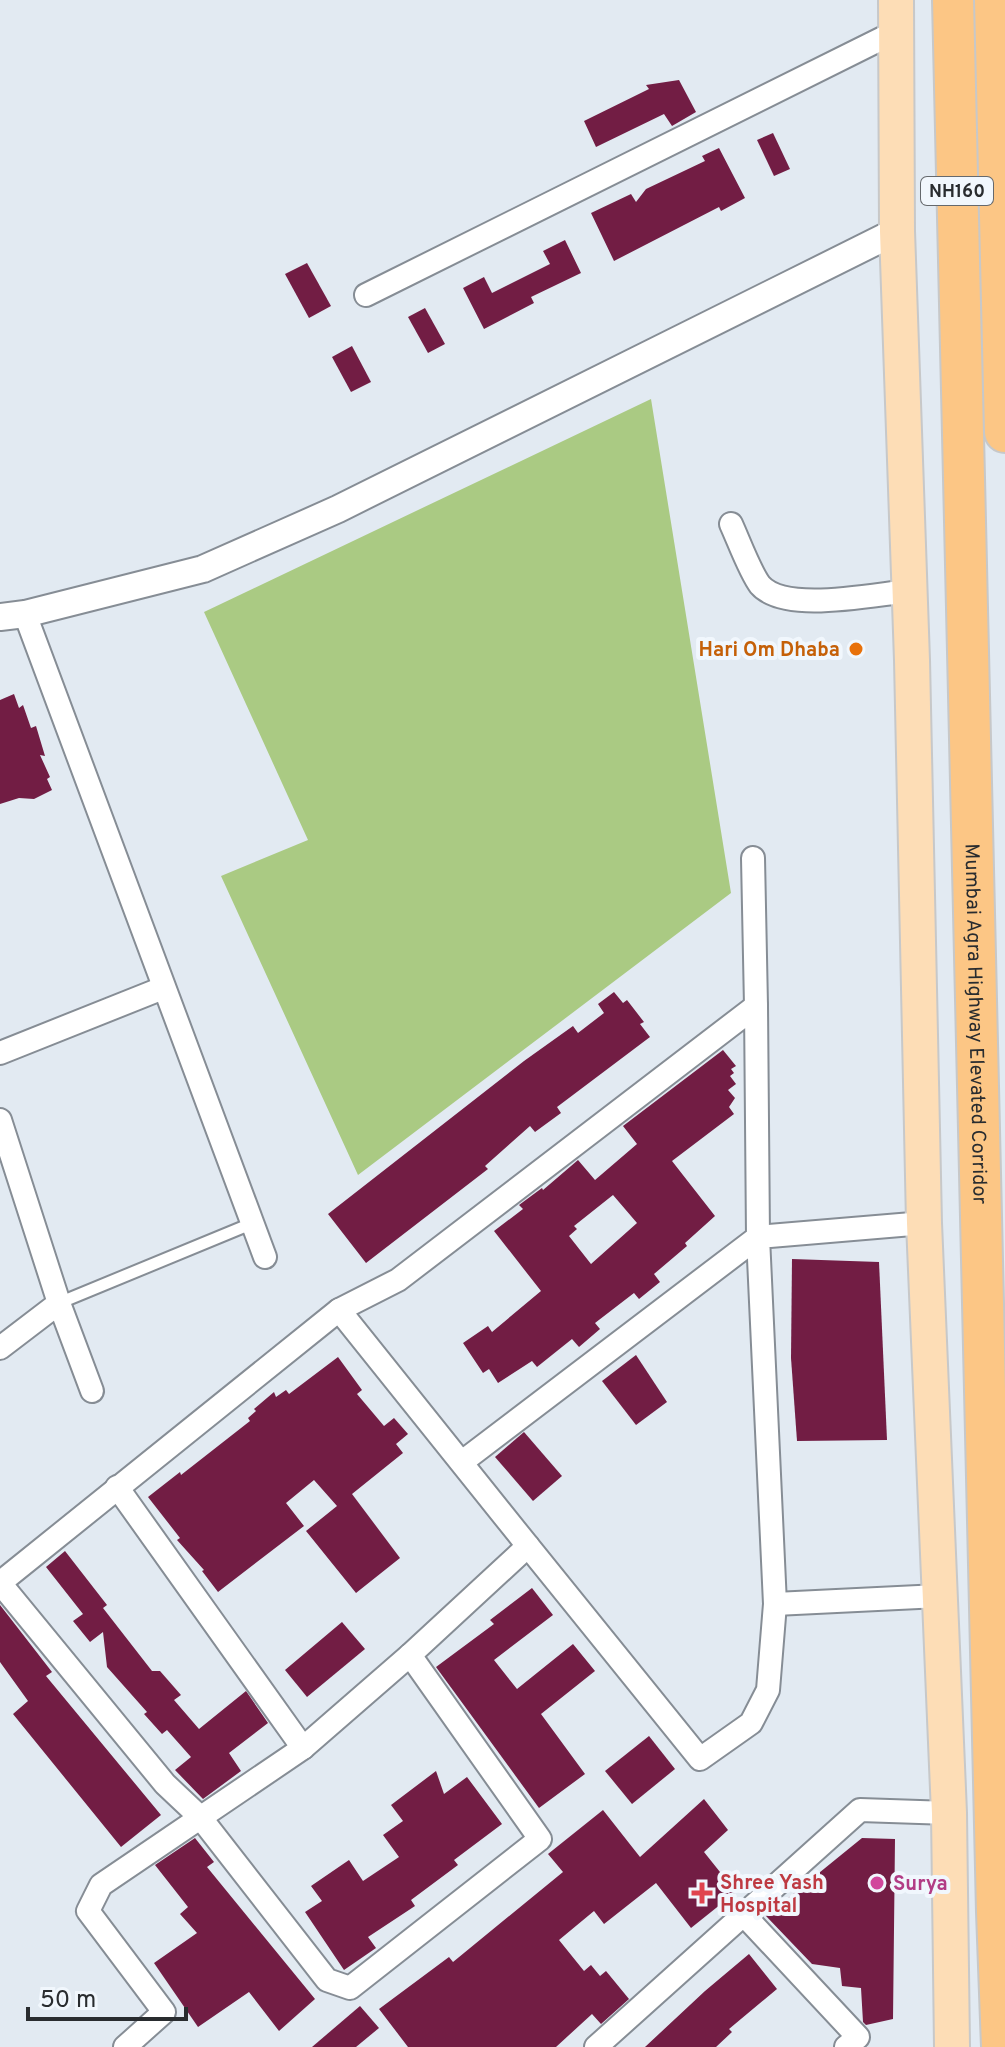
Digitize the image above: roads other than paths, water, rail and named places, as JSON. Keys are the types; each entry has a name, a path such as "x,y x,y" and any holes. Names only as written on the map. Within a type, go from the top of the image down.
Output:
{"highway":[{"name":"Mumbai Agra Highway Elevated Corridor","path":"953,0 1000,1979 996,2044"},
{"name":"NH160","path":"995,0 1005,432"}],"main road":[{"path":"896,15 897,231 910,591 924,1223 939,1596 943,1623 952,2047"}],"street":[{"path":"366,295 896,15"},
{"path":"265,1257 163,988 12,616 203,569 338,509 897,231"},
{"path":"731,524 761,585 779,597 806,601 910,591"},
{"path":"339,1310 700,1759 751,1723 768,1690 775,1604 758,1237 753,858"},
{"path":"0,1053 163,988"},
{"path":"410,1655 540,1839 350,1988 327,1980 200,1817 165,1784 0,1582 339,1310 398,1280 422,1263 756,1006"},
{"path":"0,1120 59,1303 92,1391"},
{"path":"462,1462 758,1237 924,1223"},
{"path":"0,1348 59,1303"},
{"path":"117,1487 303,1748"},
{"path":"125,2047 164,2012 88,1911 101,1885 303,1748 528,1546"},
{"path":"775,1604 939,1596"},
{"path":"596,2047 860,1810 949,1813"},
{"path":"744,1915 858,2037 846,2047"}],"lane":[{"path":"59,1303 253,1223"}],"place":[{"name":"Hari Om Dhaba","path":"856,649"},
{"name":"Surya","path":"877,1883"},
{"name":"Shree Yash Hospital","path":"702,1893"}]}
